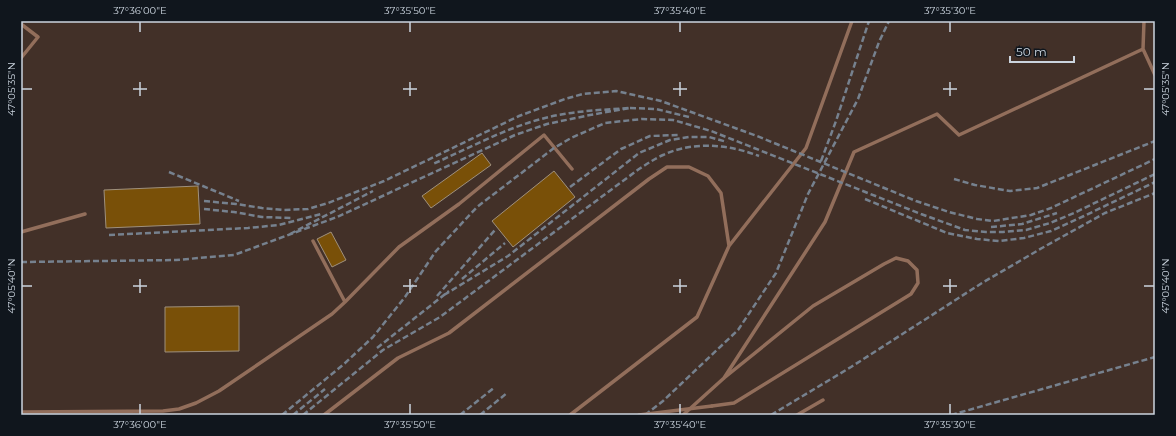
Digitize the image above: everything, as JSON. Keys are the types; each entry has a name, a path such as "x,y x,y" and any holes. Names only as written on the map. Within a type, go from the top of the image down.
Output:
{"lane":[{"path":"570,415 697,317 730,246 806,148 852,21"},
{"path":"1144,21 1143,49 1155,75"},
{"path":"21,24 38,37 21,58"},
{"path":"724,378 825,222 854,152 937,114 959,135 1143,49"},
{"path":"21,412 163,411 179,409 196,404 219,391 332,314 398,247 459,204 544,135 572,169"},
{"path":"324,415 398,358 449,333 649,179 667,167 689,167 708,176 721,193 730,246"},
{"path":"21,232 85,214"},
{"path":"313,241 345,302"},
{"path":"639,415 712,406 734,403 911,294 918,283 917,270 908,261 896,258 813,306 724,378 683,415"},
{"path":"797,415 823,400"}],"shaded area":[{"path":"21,21 1155,21 1155,415 21,415"}],"building":[{"path":"482,153 491,165 431,208 422,196"},
{"path":"554,171 575,197 513,247 492,221"},
{"path":"198,186 200,224 106,228 104,190"},
{"path":"331,232 346,260 332,267 317,239"},
{"path":"239,306 239,351 165,352 165,307"}],"railway":[{"path":"821,161 836,121 869,21"},
{"path":"645,415 663,401 738,330 776,273 808,194 858,99 879,42 889,21"},
{"path":"204,201 283,210 308,209 328,203 384,181 519,116 583,94 616,91 661,101 757,136 916,201 949,212 977,219 993,221 1031,215 1051,208 1155,159"},
{"path":"630,108 656,109 689,117"},
{"path":"21,262 176,260 234,255 337,217 515,135 547,124 630,108 596,110 541,119 500,133 433,164"},
{"path":"282,415 344,364 373,337 405,297 436,251 477,207 554,148 571,138 605,123 642,119 673,120 711,131 965,230 986,232 1026,230 1050,223 1155,174"},
{"path":"570,187 621,149 650,136 679,135"},
{"path":"444,295 508,256 639,153 670,140 689,137 709,137 727,142"},
{"path":"954,179 975,185 1010,191 1037,188 1155,141"},
{"path":"303,415 383,350 440,317 639,169 654,160 674,151 698,146 723,147 759,156"},
{"path":"169,172 239,201"},
{"path":"865,199 947,233 977,239 999,241 1024,238 1051,231 1155,182"},
{"path":"290,234 373,191"},
{"path":"771,415 851,367 982,283 1042,248 1105,213 1155,193"},
{"path":"204,209 262,217 292,218"},
{"path":"991,227 1022,224 1057,213"},
{"path":"109,235 279,225 321,214"},
{"path":"437,296 495,230"},
{"path":"462,279 505,243"},
{"path":"377,348 449,291"},
{"path":"951,415 1155,357"},
{"path":"460,415 495,387"},
{"path":"293,415 325,389"},
{"path":"480,415 507,393"}]}
